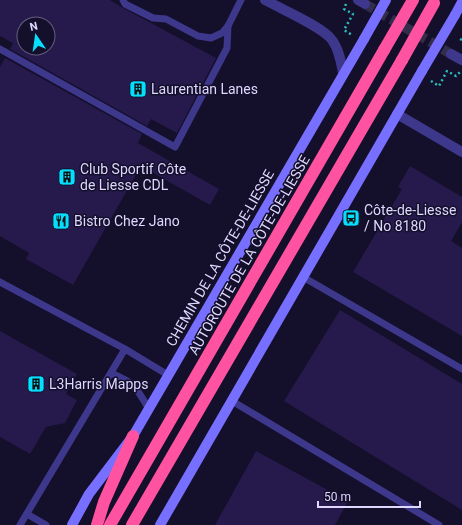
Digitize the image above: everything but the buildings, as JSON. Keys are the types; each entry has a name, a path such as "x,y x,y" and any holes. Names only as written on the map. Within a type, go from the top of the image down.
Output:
{"highway":[{"name":"AUTOROUTE DE LA CÔTE-DE-LIESSE","path":"110,525 413,0"},
{"path":"132,525 435,2"},
{"path":"97,525 104,502 133,436"}],"main road":[{"name":"CHEMIN DE LA CÔTE-DE-LIESSE","path":"72,525 89,494 133,436 386,0"},
{"path":"160,525 462,2"}],"street":[{"path":"265,0 320,29 329,36 336,48 344,73"},
{"path":"451,54 461,66"},
{"path":"397,114 462,152"}],"lane":[{"path":"123,0 125,4 153,18 166,19 198,36 211,38 222,34 228,26 241,0"},
{"path":"0,49 175,147 227,48 228,26"},
{"path":"304,276 462,369"},
{"path":"0,282 125,349 168,375"},
{"path":"20,525 125,349"},
{"path":"111,373 132,383 149,409"},
{"path":"232,401 440,525"},
{"path":"27,514 46,525"}],"path":[{"path":"346,4 344,9 353,14 344,30 352,34"},
{"path":"431,81 439,86 447,71 456,76 461,66"}],"tunnel":[{"path":"365,4 451,54"}],"place":[{"name":"Laurentian Lanes","path":"138,89"},
{"name":"Club Sportif Côte de Liesse CDL","path":"67,177"},
{"name":"Côte-de-Liesse / No 8180","path":"351,218"},
{"name":"Bistro Chez Jano","path":"61,221"},
{"name":"L3Harris Mapps","path":"36,384"}]}
